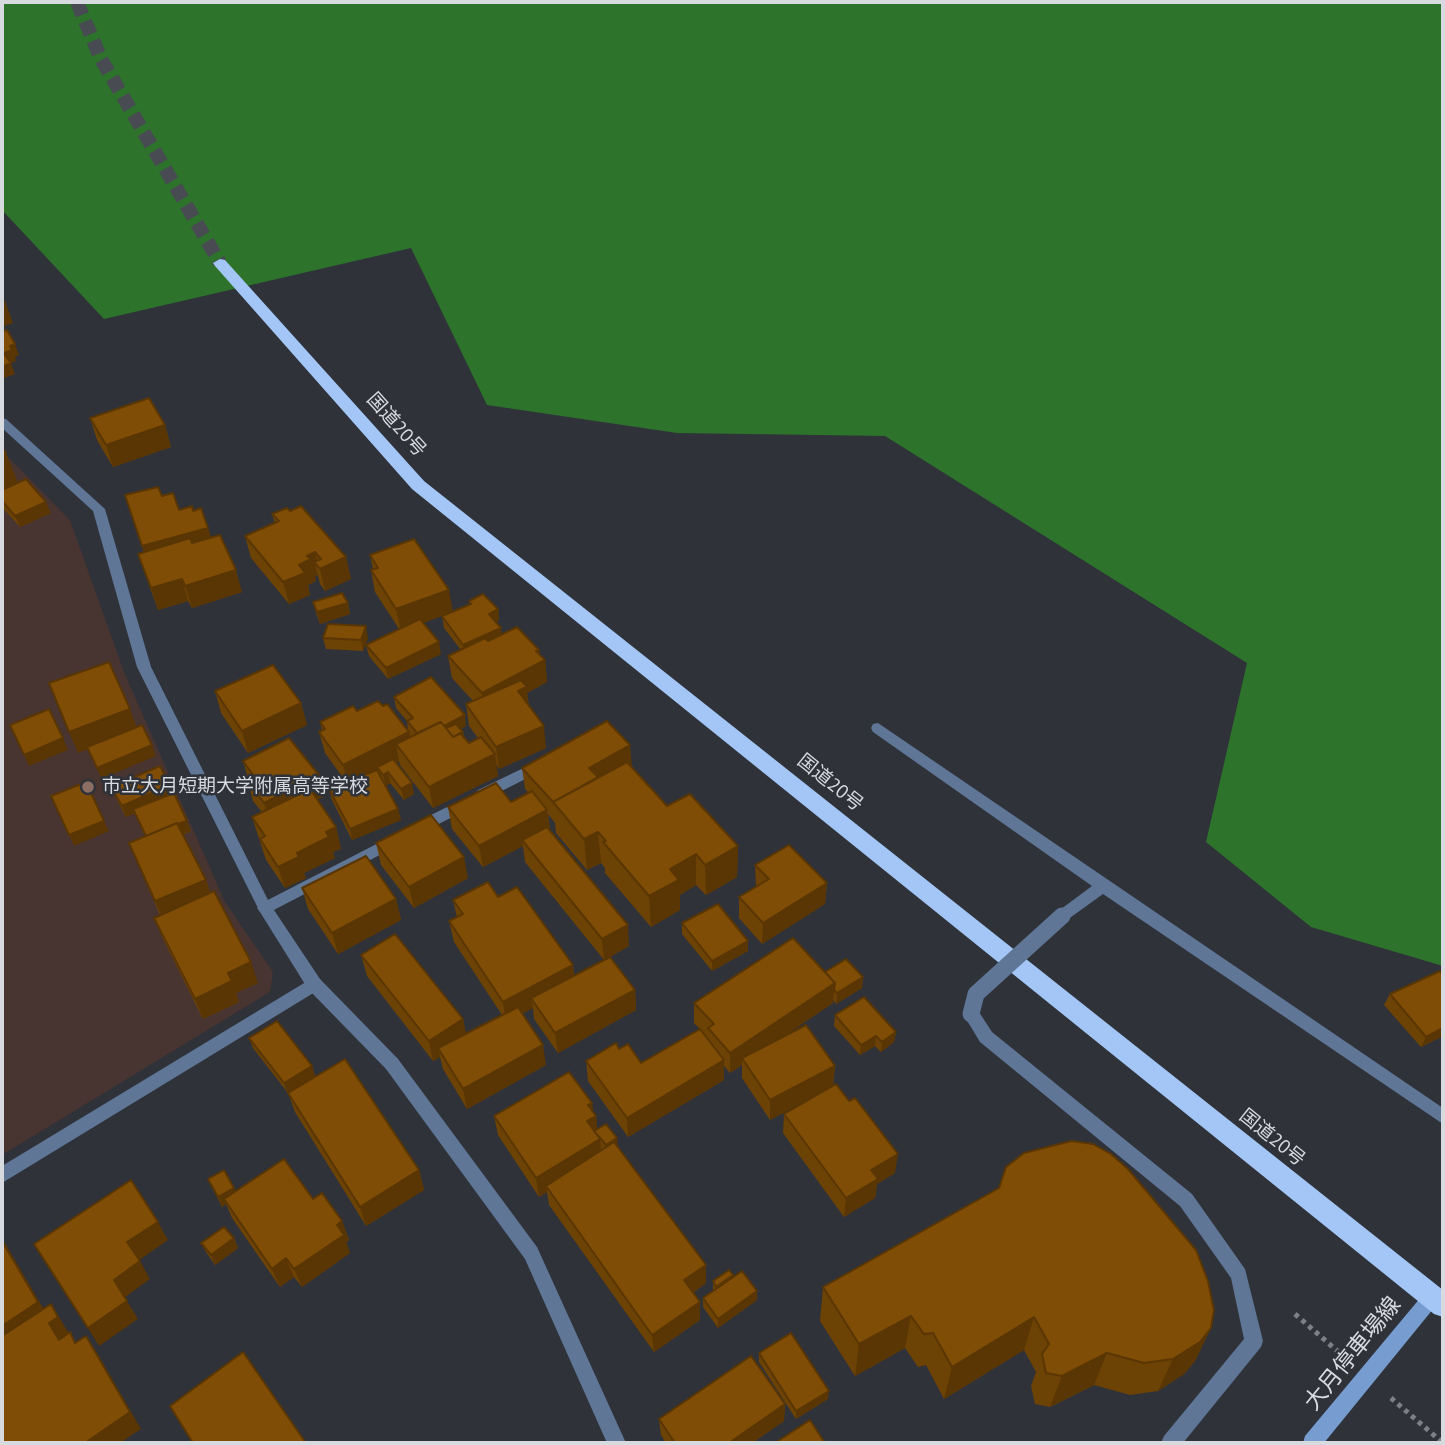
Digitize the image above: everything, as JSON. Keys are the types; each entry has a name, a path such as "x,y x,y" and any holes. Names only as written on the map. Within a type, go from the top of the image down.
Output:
{"highway":[{"name":"国道20号","path":"220,263 418,485 1438,1301"}],"main road":[{"name":"大月停車場線","path":"1312,1443 1438,1301"}],"street":[{"path":"2,422 99,509 144,667 265,908 314,984 392,1064 531,1253 617,1443"},
{"path":"878,728 1103,886 1443,1117"},
{"path":"265,908 549,760"},
{"path":"1103,886 1062,916 976,994 971,1014 986,1037 1186,1200 1239,1275 1254,1341 1171,1443"},
{"path":"2,1175 314,984"}],"shaded area":[{"name":"市立大月短期大学附属高等学校","path":"2,451 70,520 124,672 225,902 273,972 270,992 2,1155"}],"green space":[{"path":"2,2 1443,2 1443,966 1311,927 1206,842 1247,663 885,436 677,433 487,405 411,248 104,319 2,210"}],"building":[{"path":"2,330 7,330 15,344 10,346 12,350 2,354"},
{"path":"2,355 11,363 2,367"},
{"path":"149,398 165,425 106,445 90,418"},
{"path":"26,479 46,502 15,516 2,501 2,490"},
{"path":"158,487 162,496 173,493 179,510 192,506 193,511 201,508 208,528 142,546 125,495"},
{"path":"301,506 346,557 320,569 314,562 321,559 315,552 307,556 311,559 299,565 305,573 283,582 245,536 279,521 272,514"},
{"path":"220,535 236,570 185,586 182,579 151,588 138,554 190,538 192,543"},
{"path":"414,539 449,590 396,609 371,570 378,568 370,555"},
{"path":"342,593 348,603 317,612 313,602"},
{"path":"483,594 498,609 489,614 501,628 463,645 442,616 471,604 469,601"},
{"path":"420,619 439,642 386,668 366,645"},
{"path":"328,624 366,626 361,640 323,638"},
{"path":"517,627 545,660 482,693 448,656 485,638 488,641"},
{"path":"109,662 130,709 69,732 49,683"},
{"path":"273,665 301,703 242,731 215,691"},
{"path":"431,677 465,715 444,726 441,722 417,733 407,721 413,718 394,697"},
{"path":"521,680 527,687 518,691 544,726 496,747 466,704"},
{"path":"378,701 383,706 387,704 409,732 343,765 319,732 325,729 320,722 353,706 357,711"},
{"path":"49,709 63,738 24,755 10,725"},
{"path":"607,721 630,745 589,768 598,777 553,802 522,768"},
{"path":"441,722 453,737 460,733 469,743 481,737 495,754 429,787 396,744"},
{"path":"456,724 463,732 453,737 446,728"},
{"path":"142,725 152,745 97,768 87,747"},
{"path":"289,738 319,775 264,803 247,779 254,776 243,761"},
{"path":"393,759 412,783 401,789 388,772 383,775 377,767"},
{"path":"627,762 667,806 690,794 738,846 705,865 696,854 670,869 679,880 649,896 603,842 606,841 598,832 584,839 553,802"},
{"path":"160,766 170,785 122,806 111,787"},
{"path":"377,770 398,809 350,829 329,789"},
{"path":"86,782 104,821 69,835 51,796"},
{"path":"496,783 511,802 532,791 547,810 479,846 448,807"},
{"path":"310,789 336,827 326,832 329,837 297,853 299,857 278,867 260,839 265,836 252,817"},
{"path":"174,793 187,821 146,836 133,809"},
{"path":"431,815 464,857 409,887 376,843"},
{"path":"177,823 206,880 155,901 129,843"},
{"path":"547,827 628,925 602,939 522,840"},
{"path":"789,845 827,883 763,923 739,897 769,879 755,865"},
{"path":"366,856 396,899 332,933 302,888"},
{"path":"488,882 498,897 517,887 573,965 503,1002 449,921 463,914 453,900"},
{"path":"214,891 251,962 228,973 232,981 195,999 154,918"},
{"path":"718,904 748,941 712,961 682,923"},
{"path":"395,934 463,1019 429,1041 361,955"},
{"path":"793,938 835,983 730,1053 708,1028 714,1024 694,1003"},
{"path":"610,957 635,990 555,1033 531,998"},
{"path":"846,959 863,977 837,993 834,990 835,983 825,972"},
{"path":"1440,971 1443,975 1443,1028 1426,1037 1390,994"},
{"path":"864,997 896,1032 882,1042 876,1036 861,1045 835,1015"},
{"path":"518,1007 543,1045 463,1089 438,1048"},
{"path":"277,1021 312,1066 284,1083 249,1038"},
{"path":"806,1025 835,1066 770,1100 742,1058"},
{"path":"700,1029 724,1060 627,1118 586,1061 616,1043 619,1049 628,1044 641,1063"},
{"path":"345,1059 419,1170 360,1207 288,1093"},
{"path":"569,1072 592,1103 588,1105 596,1116 587,1121 600,1139 536,1178 494,1116"},
{"path":"836,1084 849,1101 855,1098 898,1154 871,1170 878,1179 846,1198 784,1114"},
{"path":"606,1124 617,1138 606,1145 594,1131"},
{"path":"1071,1141 1093,1144 1111,1154 1128,1169 1196,1250 1208,1281 1214,1310 1211,1328 1200,1342 1173,1359 1144,1363 1107,1353 1062,1376 1046,1373 1042,1354 1049,1344 1034,1317 952,1367 933,1333 924,1334 911,1316 859,1344 823,1287 999,1188 1006,1167 1024,1153"},
{"path":"614,1142 706,1265 684,1280 700,1302 652,1335 546,1186"},
{"path":"284,1159 313,1199 322,1193 342,1221 337,1225 344,1235 294,1269 286,1258 272,1269 224,1199"},
{"path":"224,1170 234,1188 218,1197 208,1179"},
{"path":"131,1180 158,1222 127,1242 140,1261 114,1280 127,1301 88,1328 34,1244"},
{"path":"224,1227 234,1238 211,1255 201,1243"},
{"path":"2,1241 38,1302 2,1326"},
{"path":"729,1270 733,1275 716,1287 713,1281"},
{"path":"742,1271 757,1291 718,1319 703,1298"},
{"path":"51,1304 58,1317 49,1323 59,1340 70,1332 75,1343 86,1336 130,1412 85,1443 2,1443 2,1336"},
{"path":"791,1333 829,1391 796,1411 759,1353"},
{"path":"243,1352 306,1443 193,1443 170,1406"},
{"path":"751,1356 785,1404 729,1443 675,1443 659,1419"},
{"path":"810,1420 825,1443 775,1443"}],"tunnel":[{"path":"77,2 101,59 220,263"}],"place":[{"name":"市立大月短期大学附属高等学校","path":"88,787"}]}
